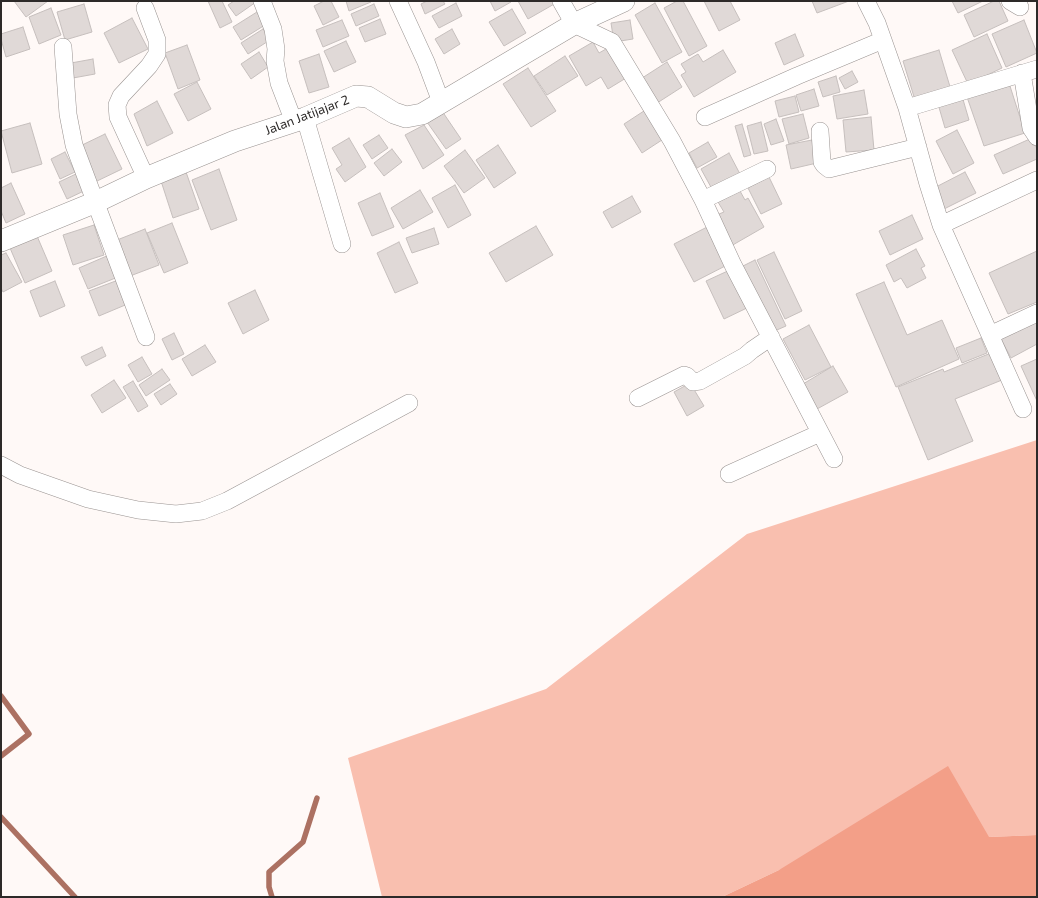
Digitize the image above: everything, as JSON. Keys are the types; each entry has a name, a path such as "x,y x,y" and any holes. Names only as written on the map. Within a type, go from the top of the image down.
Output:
{"street":[{"path":"262,1 273,29 276,49 275,61 279,83 300,120 342,244"},
{"path":"398,1 426,62 440,102"},
{"path":"561,1 574,24 612,42 672,141 703,200 733,265 834,459"},
{"name":"Jalan Jatijajar 2","path":"1,241 96,202 146,178 235,141 300,120 356,96 368,97 394,113 406,117 422,114 574,24 624,1"},
{"path":"866,1 877,23 907,108 941,225 1024,410"},
{"path":"145,8 157,40 157,54 149,66 121,96 117,105 118,117 146,178"},
{"path":"705,117 883,40"},
{"path":"63,47 68,114 74,145 96,202 111,248 146,338"},
{"path":"907,108 1030,71 1031,128 1037,137"},
{"path":"820,131 822,162 829,169 918,147"},
{"path":"703,200 767,169"},
{"path":"941,225 1037,180"},
{"path":"990,335 1037,313"},
{"path":"638,398 684,376 687,376 693,382 700,380 746,356 771,337"},
{"path":"1,465 20,475 88,500 138,510 176,514 202,511 227,501 409,403"},
{"path":"729,474 820,433"}],"shaded area":[{"path":"1037,440 1037,835 989,837 779,870 722,897 382,897 348,758 546,689 747,534"},
{"path":"948,766 989,837 1037,835 1037,897 722,897 779,870"}],"building":[{"path":"14,1 48,1 26,17"},
{"path":"208,1 222,1 232,22 220,28"},
{"path":"234,1 256,2 236,16 228,5"},
{"path":"324,1 331,1 339,17 323,25 314,6"},
{"path":"346,1 370,1 371,2 349,11"},
{"path":"427,1 443,1 445,4 425,14 421,4"},
{"path":"490,1 511,1 511,2 495,11"},
{"path":"518,1 555,1 556,3 528,19"},
{"path":"677,1 683,1 707,46 689,56 664,8"},
{"path":"704,1 730,1 740,20 719,31"},
{"path":"812,1 849,1 817,13"},
{"path":"952,1 983,1 958,13"},
{"path":"994,1 999,1 1008,21 974,37 964,15"},
{"path":"456,3 462,16 439,28 432,16"},
{"path":"655,3 682,52 662,63 635,15"},
{"path":"84,4 92,32 65,40 57,12"},
{"path":"374,4 379,16 356,26 351,14"},
{"path":"51,8 61,35 39,44 29,17"},
{"path":"512,9 526,33 504,46 489,22"},
{"path":"257,12 265,25 241,40 233,27"},
{"path":"132,18 148,49 119,63 104,33"},
{"path":"380,19 386,34 365,42 359,28"},
{"path":"342,20 349,36 323,47 316,30"},
{"path":"630,20 633,39 614,42 611,23"},
{"path":"1024,20 1037,53 1006,67 992,34"},
{"path":"23,27 30,49 6,57 1,34"},
{"path":"263,29 270,40 248,54 241,43"},
{"path":"452,29 460,44 444,54 435,39"},
{"path":"795,34 804,56 784,65 775,43"},
{"path":"987,34 1002,68 968,84 952,50"},
{"path":"346,41 356,62 334,72 324,51"},
{"path":"593,42 599,53 613,45 631,75 608,89 601,77 586,86 569,56"},
{"path":"187,45 200,80 178,89 165,53"},
{"path":"723,50 736,72 694,97 681,75 686,72 681,64 698,54 703,62"},
{"path":"939,50 951,90 915,100 903,61"},
{"path":"259,52 268,67 251,79 241,64"},
{"path":"319,54 329,87 309,93 299,61"},
{"path":"565,56 578,76 547,95 534,76"},
{"path":"93,59 95,74 73,78 71,63"},
{"path":"667,62 682,87 654,105 639,80"},
{"path":"528,68 556,111 531,127 503,84"},
{"path":"852,71 858,82 845,89 839,78"},
{"path":"836,76 840,92 823,97 818,82"},
{"path":"197,82 211,109 188,121 174,94"},
{"path":"1009,83 1025,133 984,146 967,97"},
{"path":"814,89 819,106 801,111 796,95"},
{"path":"864,90 868,114 837,119 833,96"},
{"path":"795,96 799,112 779,117 775,101"},
{"path":"962,96 969,120 945,128 938,104"},
{"path":"157,101 173,133 147,146 134,114"},
{"path":"647,109 665,138 642,153 624,124"},
{"path":"442,111 461,139 446,149 427,122"},
{"path":"803,114 809,138 789,144 782,119"},
{"path":"871,117 874,150 846,152 843,120"},
{"path":"776,119 784,141 771,145 764,124"},
{"path":"761,122 768,151 754,154 747,126"},
{"path":"30,123 42,164 12,173 1,131"},
{"path":"742,124 751,155 744,157 735,126"},
{"path":"424,125 444,155 423,169 405,135"},
{"path":"957,130 974,163 953,174 936,141"},
{"path":"105,134 122,169 95,182 78,147"},
{"path":"379,135 388,148 372,159 363,145"},
{"path":"349,138 366,167 345,182 336,169 342,165 332,148"},
{"path":"1032,138 1037,149 1037,159 1003,174 994,155"},
{"path":"812,140 817,163 791,169 786,145"},
{"path":"708,142 717,157 697,168 689,153"},
{"path":"498,145 516,173 494,188 476,160"},
{"path":"392,149 402,162 384,176 374,163"},
{"path":"465,150 485,178 464,193 444,166"},
{"path":"65,152 75,172 60,179 51,159"},
{"path":"729,153 740,174 712,189 701,169"},
{"path":"219,169 237,220 211,230 192,180"},
{"path":"186,172 199,209 173,218 161,181"},
{"path":"965,172 976,193 944,209 934,188"},
{"path":"78,173 86,190 67,199 59,182"},
{"path":"769,177 782,204 761,214 748,188"},
{"path":"11,183 25,214 6,223 1,211 1,188"},
{"path":"455,185 471,215 448,228 432,198"},
{"path":"420,190 433,212 403,229 391,208"},
{"path":"740,191 745,200 748,198 764,227 731,246 714,216 724,212 718,202"},
{"path":"380,193 394,227 372,236 358,203"},
{"path":"632,196 641,212 612,228 603,212"},
{"path":"912,215 923,239 890,255 879,231"},
{"path":"172,223 188,263 164,273 147,233"},
{"path":"94,225 104,255 73,265 63,235"},
{"path":"711,225 731,263 694,282 674,244"},
{"path":"536,226 553,255 506,282 489,253"},
{"path":"434,228 439,244 412,253 406,238"},
{"path":"145,229 159,265 130,276 117,240"},
{"path":"37,236 52,271 25,283 10,248"},
{"path":"399,242 418,283 395,293 377,253"},
{"path":"916,249 925,266 921,268 926,278 907,288 901,278 894,282 886,265"},
{"path":"1037,251 1037,302 1008,314 989,273"},
{"path":"774,252 802,311 785,319 757,260"},
{"path":"6,253 22,282 3,292 1,288 1,255"},
{"path":"109,255 118,277 88,289 79,268"},
{"path":"755,260 786,326 770,333 739,268"},
{"path":"732,269 749,307 724,319 706,281"},
{"path":"121,279 130,303 99,316 89,291"},
{"path":"55,281 65,306 40,317 30,291"},
{"path":"884,282 907,335 942,320 959,359 896,387 856,294"},
{"path":"255,290 269,320 243,334 228,303"},
{"path":"1037,321 1037,344 1011,358 1000,337"},
{"path":"809,325 831,367 805,380 783,339"},
{"path":"174,333 184,354 172,360 162,339"},
{"path":"981,338 987,353 962,363 956,348"},
{"path":"205,345 216,362 192,376 182,359"},
{"path":"102,347 106,356 86,366 81,357"},
{"path":"991,353 1002,380 955,399 973,441 928,460 898,387 943,369 944,372"},
{"path":"142,357 152,374 138,382 128,365"},
{"path":"1037,359 1037,401 1021,366"},
{"path":"833,366 848,392 817,409 803,384"},
{"path":"162,369 170,380 146,396 139,385"},
{"path":"114,380 126,398 102,413 91,395"},
{"path":"133,381 148,406 138,412 123,387"},
{"path":"690,383 704,406 687,416 674,392"},
{"path":"170,384 177,394 161,405 154,394"}],"waterway":[{"path":"1,696 29,734 1,756"},
{"path":"272,897 269,887 269,872 303,842 317,798"},
{"path":"1,817 75,897"}]}
